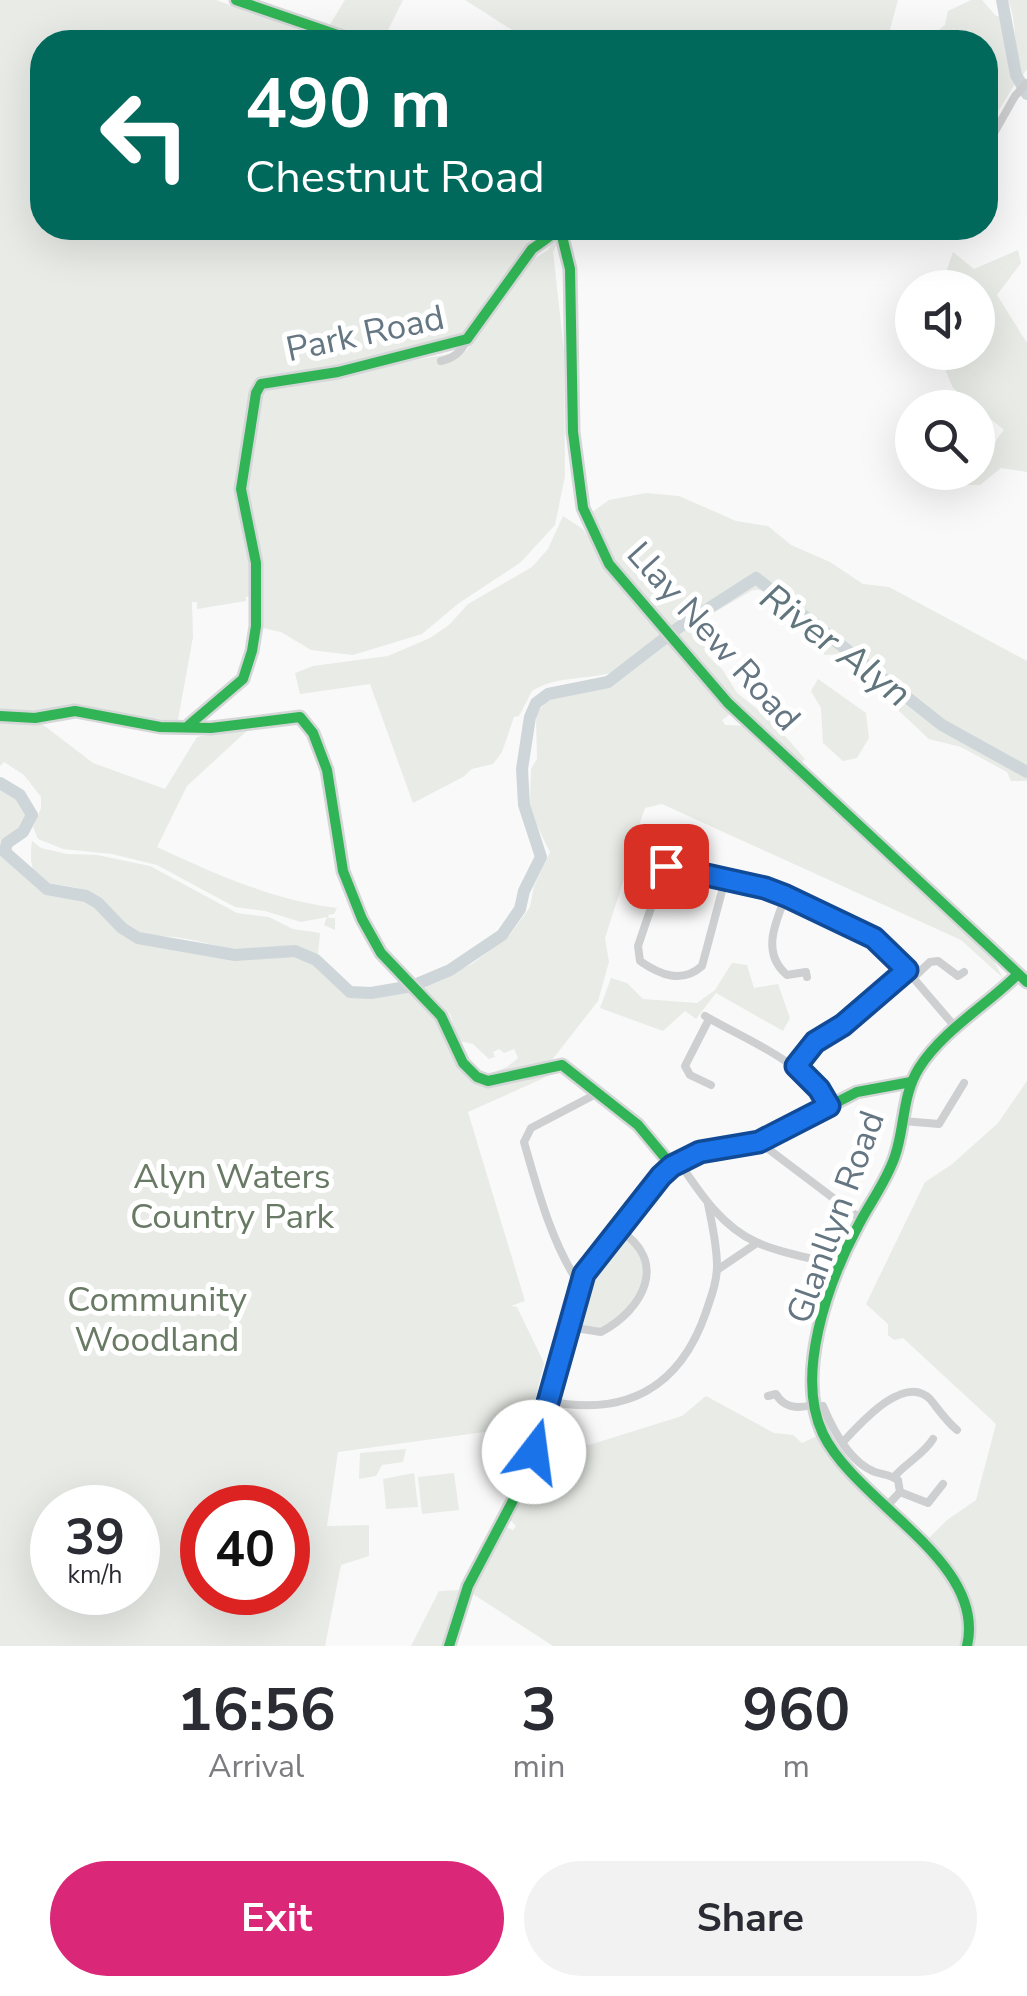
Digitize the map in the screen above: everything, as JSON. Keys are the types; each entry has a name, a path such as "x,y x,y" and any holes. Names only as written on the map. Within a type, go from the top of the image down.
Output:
{"street":[{"path":"236,0 323,30"},
{"path":"998,126 1027,83"},
{"name":"Park Road","path":"189,725 243,679 252,651 256,563 241,489 256,393 261,384 338,372 467,339 532,249 544,240"},
{"name":"Llay New Road","path":"564,240 570,269 573,432 583,508 609,564 728,703 1022,978"},
{"path":"441,361 461,350 467,339"},
{"path":"0,716 35,718 75,711 160,727 211,728 300,718 313,730 332,790 343,872 371,936 386,960 438,1010 450,1029 460,1061 477,1078 488,1080 562,1065 638,1126 726,1222 758,1243 841,1266"},
{"path":"672,846 638,946 640,961 654,970 678,977 692,975 702,966 725,880"},
{"path":"666,866 786,896 874,938 956,1029"},
{"path":"786,896 770,942 777,966 787,974 806,972"},
{"path":"796,1066 815,1042 930,962 938,961 958,976 964,972"},
{"name":"Glanllyn Road","path":"967,1646 970,1614 961,1592 937,1561 832,1451 809,1388 841,1266 893,1162 911,1082 926,1057 1022,978"},
{"path":"709,1083 690,1075 685,1066 707,1017 796,1066 819,1089 829,1106"},
{"path":"449,1646 468,1586 526,1472 579,1284 619,1230 676,1164 700,1152 759,1142 867,1088 911,1082"},
{"path":"903,1120 939,1124 964,1083"},
{"path":"579,1284 564,1260 544,1210 524,1142 531,1128 598,1094"},
{"path":"759,1142 862,1219"},
{"path":"547,1402 577,1407 606,1405 634,1398 676,1370 701,1325 717,1270 708,1204"},
{"path":"568,1328 602,1332 634,1309 644,1285 646,1260 635,1240 619,1230"},
{"path":"717,1270 758,1243"},
{"path":"842,1442 884,1404 914,1390 928,1397 957,1430"},
{"path":"774,1393 788,1406 818,1406 856,1460 875,1472 894,1477 900,1492"},
{"path":"894,1477 928,1449 933,1439"},
{"path":"900,1492 928,1503 943,1484"},
{"path":"885,1508 900,1492"}],"green space":[{"path":"0,0 216,0 300,30 30,30 30,240 534,240 465,336 263,387 466,351 533,259 548,250 553,240 558,240 553,252 564,351 565,476 555,525 520,563 459,603 422,634 353,655 311,650 281,632 254,626 253,596 246,597 246,601 197,609 197,602 192,602 193,637 178,720 21,710 16,722 42,724 93,763 165,789 197,737 251,727 187,786 157,847 267,892 337,908 328,915 335,918 335,930 324,925 327,917 301,922 235,907 157,865 112,854 63,849 38,839 33,827 41,797 24,775 4,762 0,766 0,721 15,723 20,710 0,709"},
{"path":"345,0 403,0 388,30 342,30 329,26"},
{"path":"465,0 898,0 891,30 512,30"},
{"path":"971,0 982,0 996,16 1007,17 1008,59 1015,84 998,111 998,30 939,30 945,25 948,11"},
{"path":"1008,0 1027,0 1027,69 1022,76 1017,57"},
{"path":"1018,250 1021,263 997,295 1027,343 1027,472 1001,468 995,473 995,444 1004,430 995,423 995,390 955,390 945,370 995,370 995,270 947,270 953,252 974,269"},
{"path":"646,493 679,496 736,521 768,526 791,545 830,562 863,584 889,587 1027,661 1027,781 1011,781 1007,772 961,747 929,739 898,710 880,680 866,668 854,668 838,654 825,655 812,627 789,618 765,592 753,590 687,628 707,642 708,656 737,693 772,721 805,759 798,766 733,703 619,568 591,513 609,500"},
{"path":"563,516 583,529 621,587 662,635 617,670 551,683 532,691 519,716 514,717 502,752 493,764 472,769 413,803 370,684 300,694 295,673 313,666 388,656 430,638 468,604 532,567 548,549"},
{"name":"Alyn Waters Country Park","path":"667,642 728,710 729,715 722,720 725,725 746,726 991,956 1003,978 961,940 662,804 645,808 637,831 642,833 643,841 635,845 605,938 609,962 598,1001 548,1065 554,1067 555,1073 468,1112 525,1301 511,1306 517,1307 544,1363 529,1426 338,1452 327,1526 369,1525 369,1556 341,1565 325,1646 0,1646 0,783 20,795 32,815 23,832 7,843 5,852 47,889 86,896 138,938 235,955 295,951 316,960 350,992 371,993 412,986 437,1011 458,1062 475,1082 488,1080 483,1076 518,1058 514,1049 504,1053 499,1049 489,1059 473,1044 459,1041 450,1014 422,985 472,964 509,936 530,907 534,886 550,852 530,804 531,769 537,759 536,715 547,700 613,683"},
{"path":"818,679 866,713 869,738 857,758 843,761 823,743 821,708 811,691"},
{"path":"32,841 41,848 67,854 97,855 150,866 237,913 269,917 293,929 320,933 318,955 292,948 241,950 144,934 90,893 39,878 31,859"},
{"path":"732,963 747,965 754,988 778,984 790,1018 783,1031 716,993 696,1019 685,1011 663,1031 600,1008 611,978 627,983 643,999 697,1003 715,990"},
{"path":"1027,1081 1027,1646 970,1646 971,1614 925,1542 976,1500 996,1424 903,1338 894,1340 888,1335 888,1324 866,1304 925,1182 951,1165 998,1123"},
{"path":"619,1230 646,1261 636,1304 601,1332 569,1327 579,1284"},
{"path":"706,1396 774,1433 793,1435 802,1443 819,1435 843,1472 951,1582 967,1621 961,1646 553,1646 470,1592 503,1526 513,1530 516,1526 508,1518 527,1487 540,1436 574,1438 589,1445 682,1416"},
{"path":"521,1434 508,1451 512,1467 500,1479 493,1467 491,1438"},
{"path":"406,1449 403,1462 382,1465 376,1476 359,1479 360,1453"},
{"path":"414,1473 418,1507 386,1509 383,1479"},
{"path":"454,1473 459,1510 422,1514 418,1477"},
{"path":"459,1590 442,1646 411,1646 439,1591"}],"waterway":[{"name":"River Alyn","path":"1002,0 1016,75 1027,94"},
{"name":"River Alyn","path":"0,783 20,795 32,815 23,832 7,843 5,852 47,889 86,896 138,938 235,955 295,951 316,960 350,992 371,993 412,986 450,970 502,935 520,909 524,891 541,857 524,805 522,769 536,703 548,694 608,682 678,628 756,578 942,725 1027,772"}],"traffic: fast":[{"path":"236,0 323,30"},
{"path":"189,725 243,679 252,651 256,563 241,489 256,393 261,384 338,372 467,339 532,249 545,240"},
{"path":"563,240 570,269 573,432 583,508 609,564 728,703 1027,982"},
{"path":"0,716 35,718 75,711 160,727 211,728 300,717 313,733 327,770 343,871 362,919 381,953 441,1016 463,1063 477,1077 488,1081 562,1065 638,1125 672,1166"},
{"path":"967,1646 968,1615 958,1587 915,1534 840,1460 823,1434 815,1411 813,1358 835,1277 891,1166 913,1078 952,1030 1018,974"},
{"path":"449,1646 468,1586 518,1491 533,1452 579,1284 647,1194 672,1166 700,1152 759,1142 857,1092 911,1082"}],"route":[{"path":"534,1452 584,1274 672,1166 700,1152 759,1142 829,1106 819,1089 796,1066 815,1042 843,1025 907,970 874,938 786,896 666,866"}],"park label":[{"name":"Community Woodland","path":"157,1319"}]}
